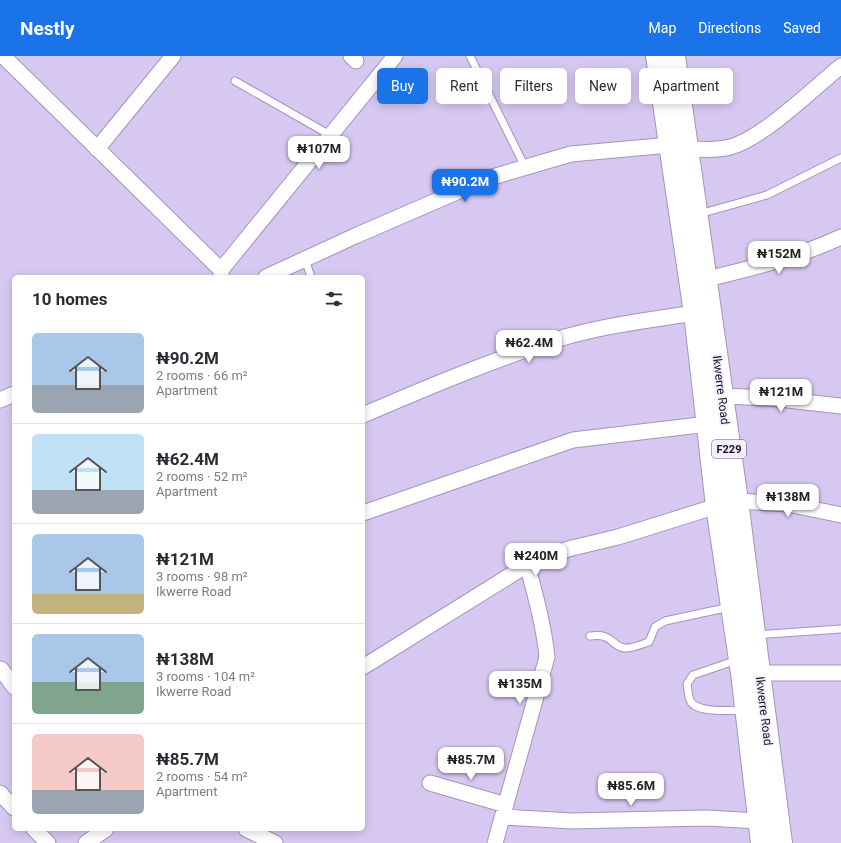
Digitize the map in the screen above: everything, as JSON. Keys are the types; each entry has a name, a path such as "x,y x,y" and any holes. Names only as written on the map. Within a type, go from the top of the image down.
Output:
{"main road":[{"name":"Ikwerre Road","path":"658,56 679,147 697,214 707,279 722,396 727,504 739,610 740,659 762,843"},
{"name":"Ikwerre Road","path":"674,56 679,147 695,313 708,424 727,504"},
{"name":"Ikwerre Road","path":"739,610 754,635 781,843"}],"street":[{"path":"3,56 221,273 330,135 396,56"},
{"path":"97,149 173,56"},
{"path":"270,275 454,192 525,166 571,154 679,147 716,150 731,147 747,140 766,128 841,66"},
{"path":"707,279 763,266 811,251 841,237"},
{"path":"365,414 459,375 556,340 614,325 695,313"},
{"path":"0,400 12,395"},
{"path":"722,396 770,398 841,406"},
{"path":"365,513 574,440 708,424"},
{"path":"365,666 527,566 568,549 618,537 727,504 788,504 841,515"},
{"path":"495,843 547,658 538,603 527,566"},
{"path":"2,669 12,684"},
{"path":"759,673 841,673"},
{"path":"430,783 504,811 571,822 706,818 759,821"},
{"path":"0,793 12,806"},
{"path":"36,831 48,843"},
{"path":"86,843 103,831"},
{"path":"250,831 275,843"}],"lane":[{"path":"470,56 525,166"},
{"path":"235,81 330,135"},
{"path":"697,214 767,195 841,158"},
{"path":"305,259 310,275"},
{"path":"590,636 603,635 623,648 627,648 649,642 656,627 665,621 739,610"},
{"path":"754,635 841,629"},
{"path":"740,659 693,675 687,684 690,700 695,706 702,709 746,710"}]}
